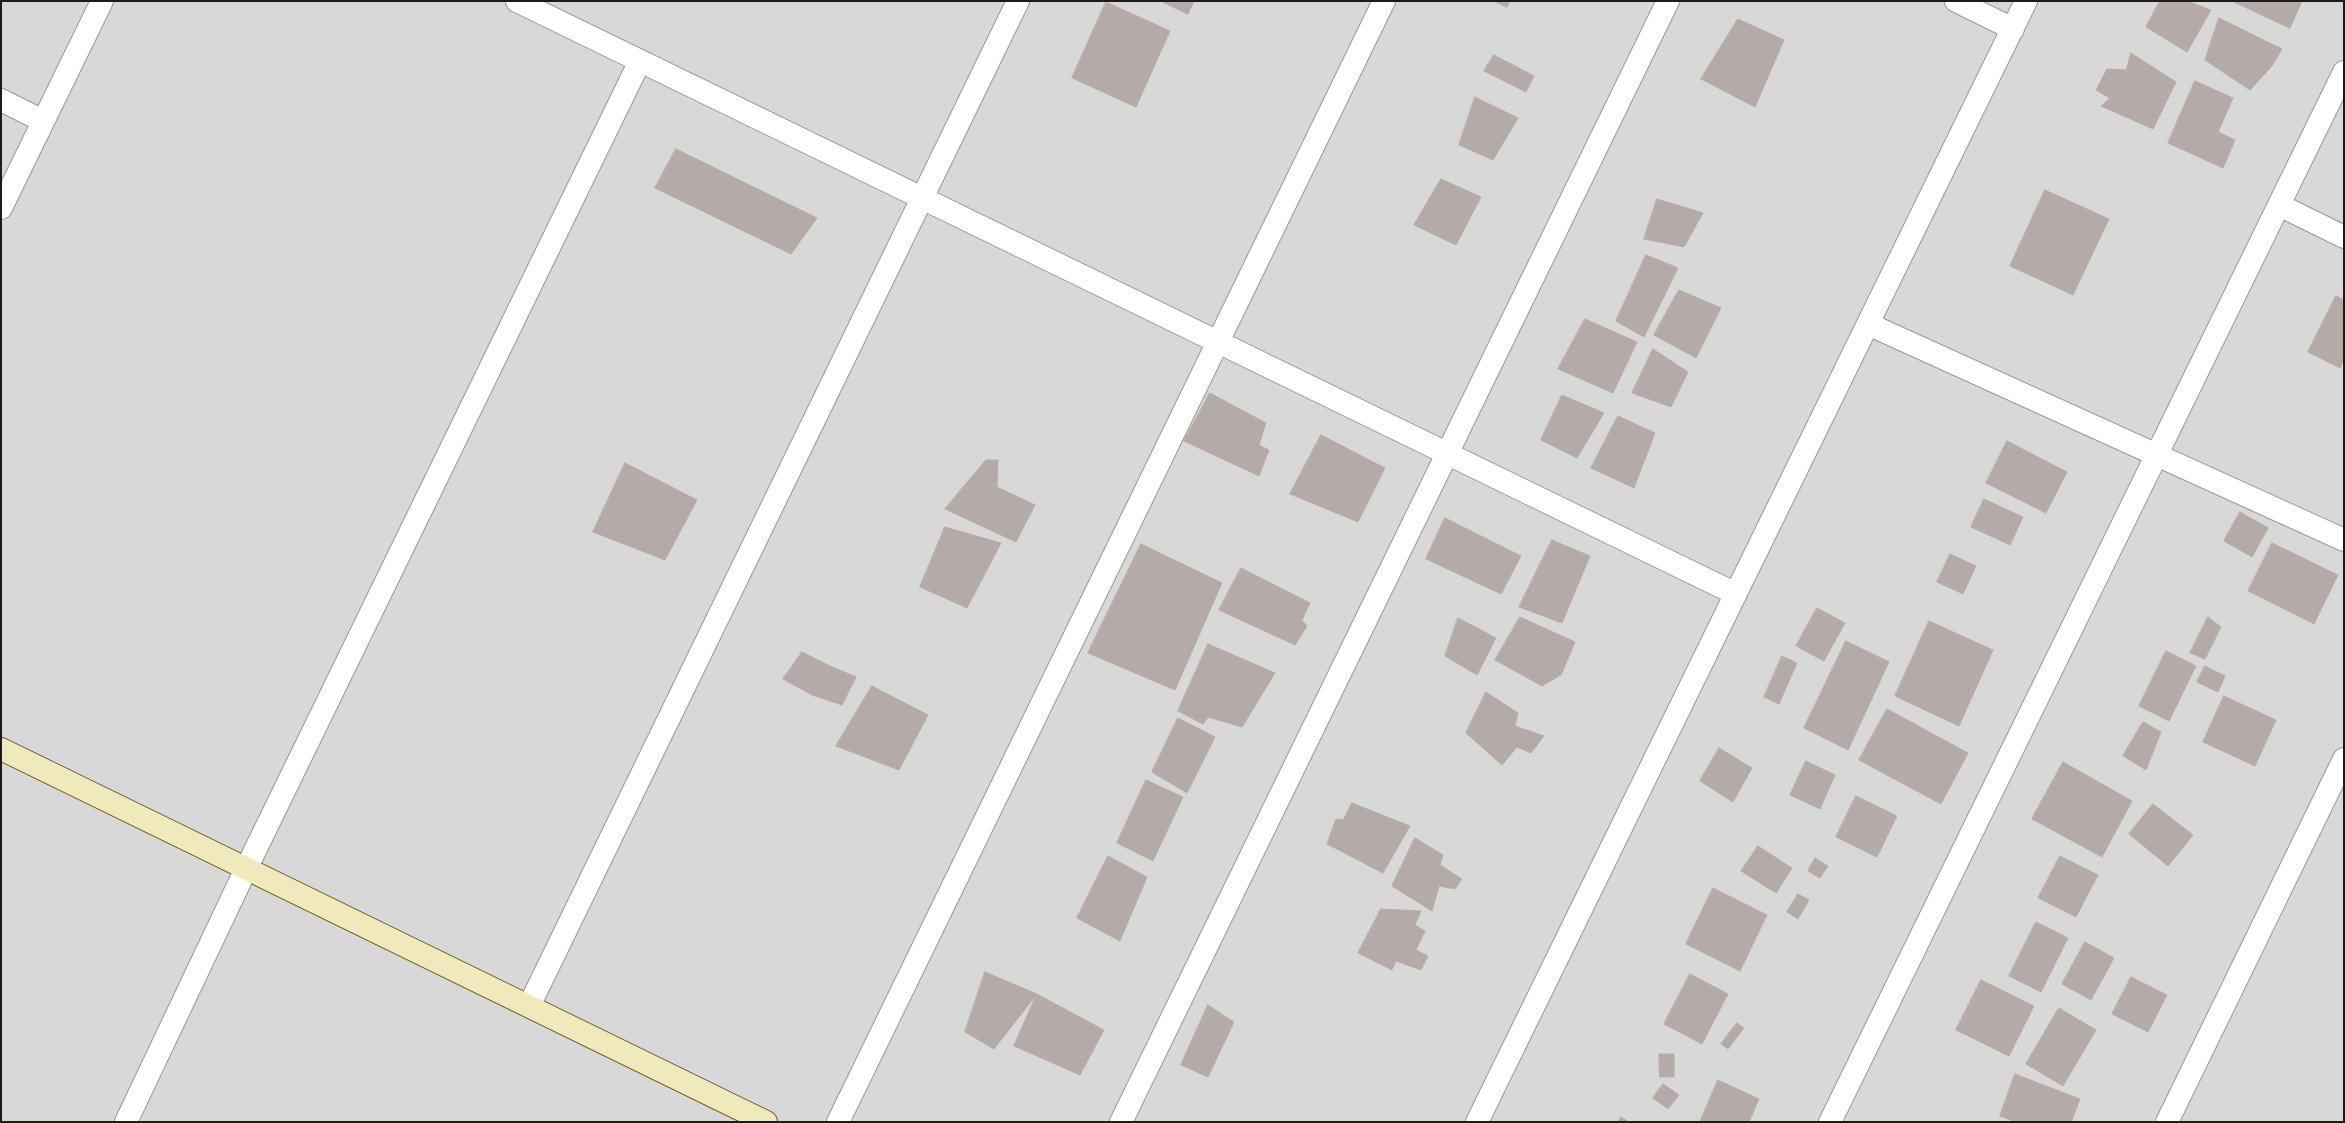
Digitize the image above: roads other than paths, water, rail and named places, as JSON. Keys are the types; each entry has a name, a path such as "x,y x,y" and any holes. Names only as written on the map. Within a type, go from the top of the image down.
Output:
{"street":[{"path":"1,208 102,1"},
{"path":"517,1 1736,594"},
{"path":"529,1006 1018,1"},
{"path":"838,1122 1384,1"},
{"path":"1121,1122 1668,1"},
{"path":"1956,1 2013,28"},
{"path":"1477,1122 2026,1"},
{"path":"126,1122 246,869 640,61"},
{"path":"1830,1122 2344,72"},
{"path":"1,100 43,121"},
{"path":"2279,205 2344,237"},
{"path":"1868,324 2344,540"},
{"path":"1,749 766,1122"},
{"path":"2167,1122 2344,759"}]}
